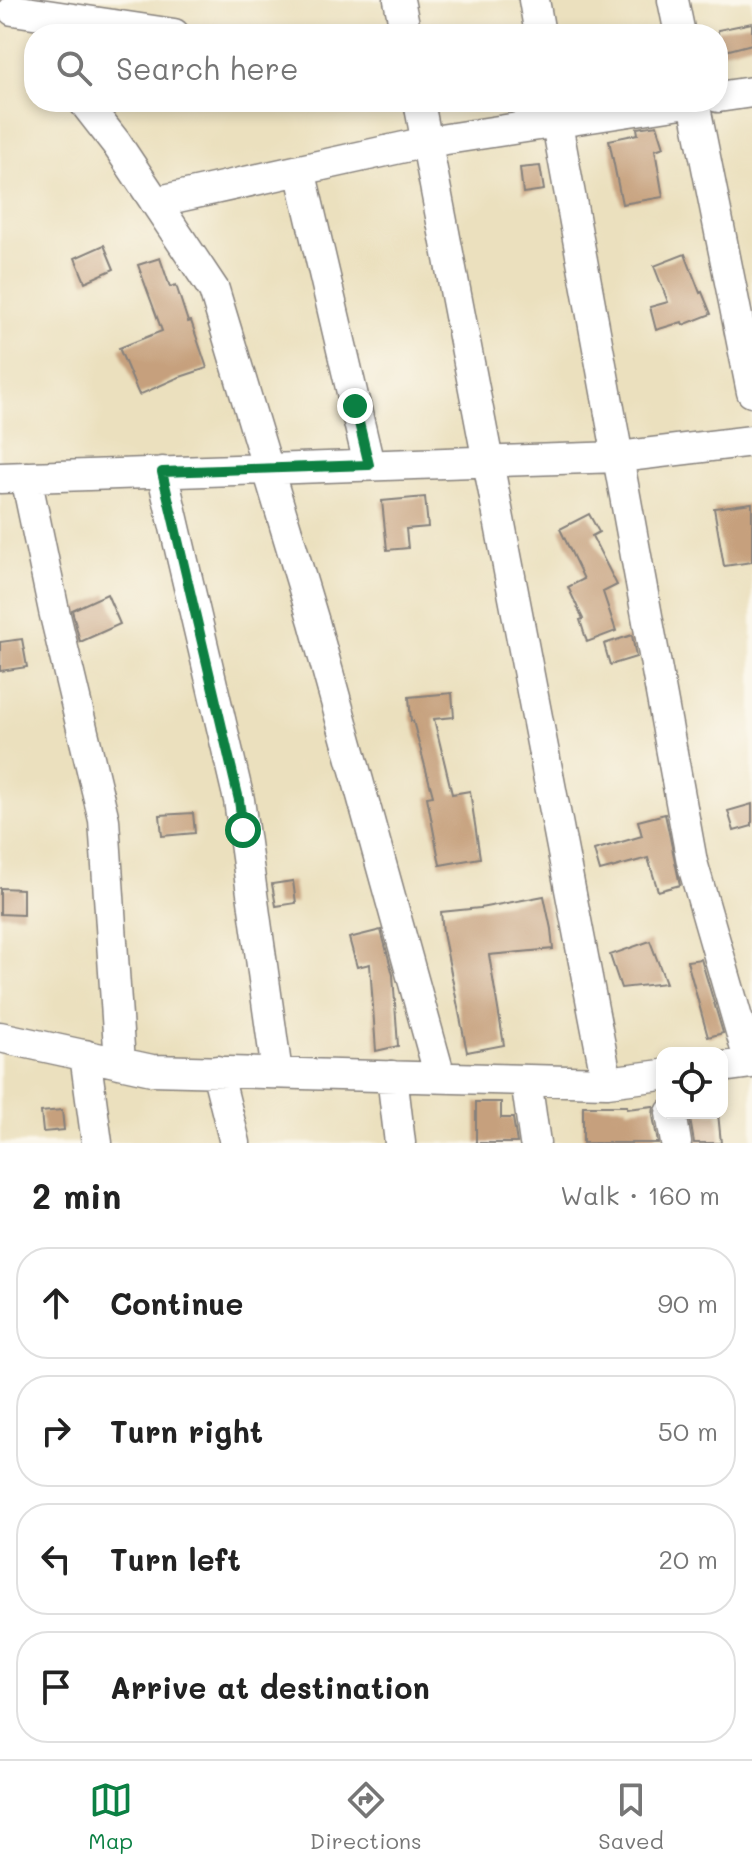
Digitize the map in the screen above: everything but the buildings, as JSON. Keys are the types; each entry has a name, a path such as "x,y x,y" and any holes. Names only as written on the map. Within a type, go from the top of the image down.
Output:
{"street":[{"path":"399,0 404,24"},
{"path":"534,0 538,24"},
{"path":"673,0 678,24"},
{"path":"9,5 117,24"},
{"path":"9,5 24,24"},
{"path":"728,96 752,92"},
{"path":"92,112 116,143 214,290 314,622 440,1077"},
{"path":"421,112 607,1082"},
{"path":"155,202 555,112 692,862 741,1064"},
{"path":"693,112 752,392"},
{"path":"300,170 369,465"},
{"path":"120,1063 104,820 54,611 13,478 619,457 752,441"},
{"path":"162,472 239,800 277,1073"},
{"path":"0,1037 152,1070 607,1082 656,1076"},
{"path":"85,1055 97,1143"},
{"path":"217,1071 235,1143"},
{"path":"392,1076 400,1143"},
{"path":"526,1080 535,1143"},
{"path":"672,1119 676,1143"}],"route":[{"path":"243,830 239,800 162,472 369,465 355,406"}]}
